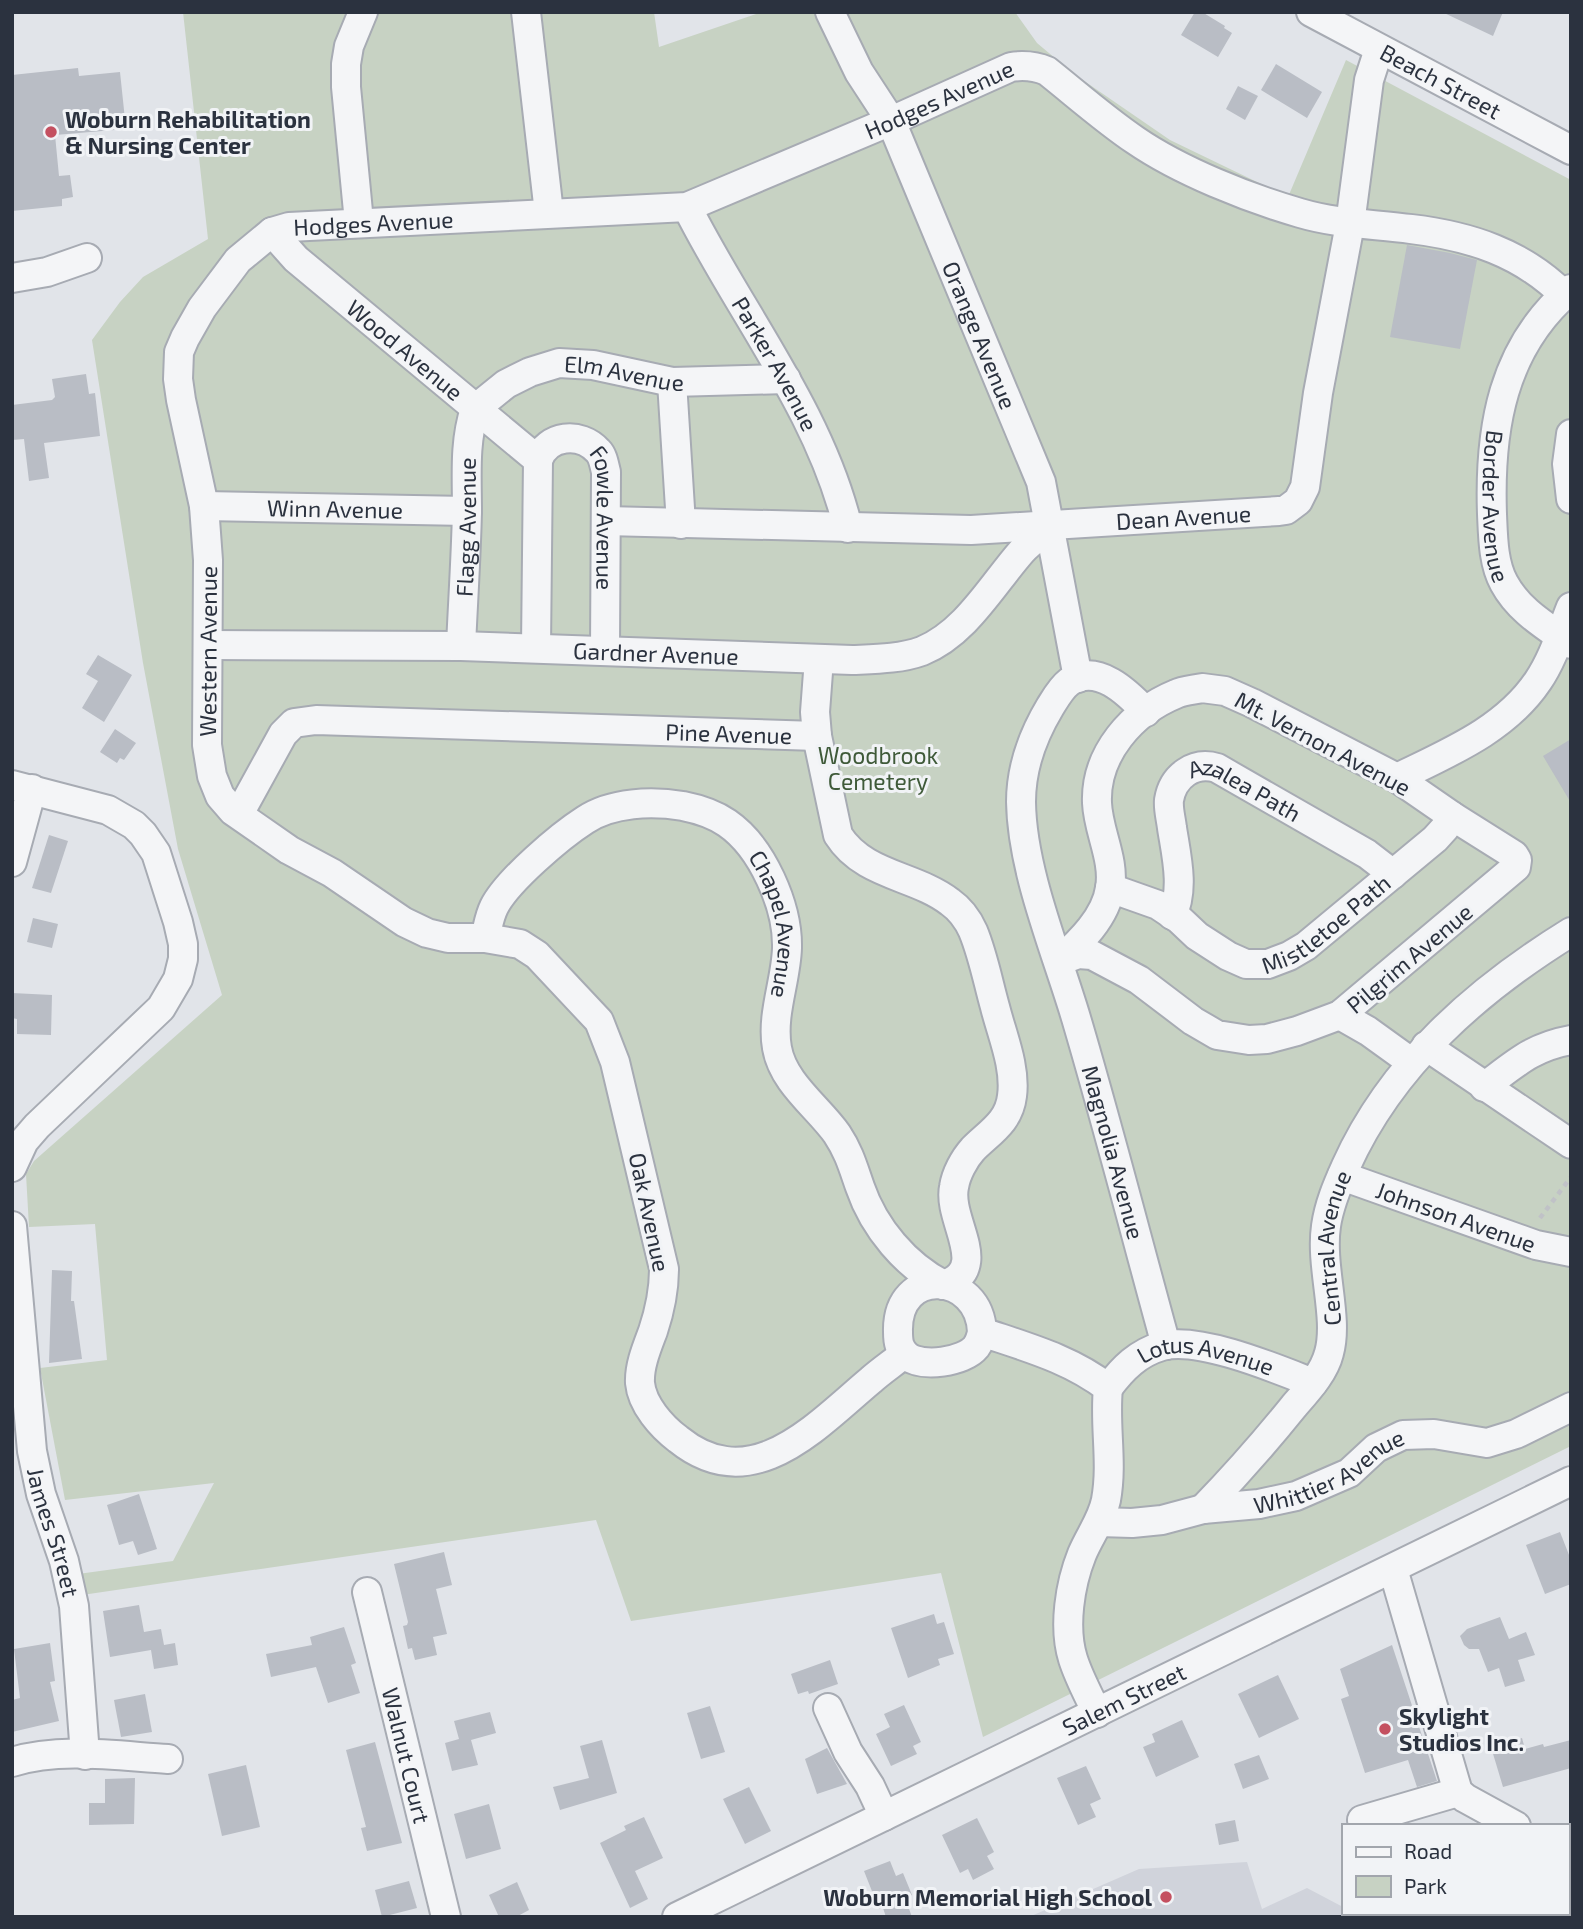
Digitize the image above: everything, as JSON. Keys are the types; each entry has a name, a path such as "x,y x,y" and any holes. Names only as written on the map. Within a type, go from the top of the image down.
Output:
{"street":[{"path":"359,222 346,64 349,46 363,12"},
{"path":"526,12 549,213"},
{"name":"Orange Avenue","path":"830,12 859,72 891,121 1041,482 1078,678"},
{"name":"Beach Street","path":"1311,12 1571,150"},
{"name":"Dean Avenue","path":"606,521 971,530 1286,510 1298,501 1305,487 1318,393 1350,224 1369,80 1379,49"},
{"name":"Hodges Avenue","path":"272,232 289,227 359,222 687,207 1011,67 1032,66 1047,71 1136,141 1179,164 1272,204 1302,214 1350,224 1457,236 1514,257 1567,292"},
{"name":"Parker Avenue","path":"687,207 786,379 830,470 842,500 848,528"},
{"name":"Wood Avenue","path":"272,232 296,259 475,409 540,456"},
{"name":"Western Avenue","path":"272,232 238,260 202,308 179,352 178,379 181,400 204,506 208,559 206,745 212,776 220,796 239,814 289,850 332,873 404,922 427,933 448,938 485,938"},
{"path":"12,278 47,272 87,258"},
{"name":"Border Avenue","path":"1565,640 1523,608 1503,580 1493,529 1492,461 1496,425 1507,379 1542,318 1567,292"},
{"name":"Elm Avenue","path":"475,409 506,384 530,372 559,363 593,365 672,382 786,379"},
{"path":"672,382 681,524"},
{"name":"Flagg Avenue","path":"461,646 467,511 466,454 469,426 475,409"},
{"path":"1571,434 1567,464 1571,499"},
{"name":"Fowle Avenue","path":"540,456 545,446 553,440 583,441 597,451 606,471 604,650"},
{"path":"536,648 540,456"},
{"name":"Winn Avenue","path":"204,506 467,511"},
{"name":"Gardner Avenue","path":"208,645 461,646 886,659 906,655 950,635 1024,549 1051,526"},
{"path":"1397,778 1467,743 1511,710 1538,681 1565,640 1571,607"},
{"path":"817,736 819,659"},
{"path":"1110,888 1091,928 1059,961 1027,851 1021,787 1028,753 1040,723 1062,689 1078,678 1105,679 1125,691 1146,712"},
{"name":"Mt. Vernon Avenue","path":"1110,888 1111,876 1097,804 1098,781 1105,758 1113,744 1146,712 1177,693 1202,688 1225,691 1397,778 1514,855 1517,860"},
{"name":"Pine Avenue","path":"239,814 283,734 294,723 316,720 817,736 833,817 838,835 846,846 864,861 888,874 943,897 967,920 978,944 1009,1062 1013,1095 1007,1114 993,1133 972,1150 963,1163 954,1188 955,1207 964,1238 966,1268 959,1278 944,1285"},
{"name":"Azalea Path","path":"1172,915 1178,900 1178,879 1169,800 1180,777 1194,766 1207,765 1217,768 1367,854 1393,874"},
{"path":"12,862 22,787 108,810 128,821 143,834 156,853 183,944 178,979 169,996 150,1020 37,1126 15,1152"},
{"name":"Chapel Avenue","path":"485,938 490,917 503,894 570,830 590,817 631,805 669,804 706,812 726,822 739,833 762,862 782,912 787,950 776,1035 777,1049 784,1066 847,1151 870,1211 885,1234 915,1267 944,1285"},
{"name":"Mistletoe Path","path":"1110,888 1158,905 1228,956 1246,964 1268,964 1306,946 1435,839 1452,816"},
{"name":"Pilgrim Avenue","path":"1059,961 1079,954 1092,956 1139,980 1217,1035 1267,1039 1340,1015 1479,900 1516,867 1517,860"},
{"name":"Central Avenue","path":"1203,1509 1256,1454 1313,1383 1329,1354 1332,1335 1323,1255 1330,1204 1360,1135 1419,1054 1474,1000 1534,955 1571,932"},
{"name":"Oak Avenue","path":"485,938 520,944 537,955 599,1021 611,1052 664,1269 663,1297 647,1348 640,1384 646,1402 668,1431 693,1450 724,1462 760,1458 786,1449 834,1414 904,1354"},
{"name":"Magnolia Avenue","path":"1059,961 1166,1345"},
{"path":"1340,1015 1377,1036 1484,1087 1571,1144"},
{"path":"1484,1087 1536,1049 1547,1044 1571,1040"},
{"name":"Johnson Avenue","path":"1342,1176 1523,1240 1571,1252"},
{"name":"James Street","path":"12,1226 32,1451 41,1494 64,1560 74,1606 85,1755"},
{"path":"944,1285 970,1297 979,1311 982,1332 976,1347 969,1353 946,1361 928,1363 914,1360 904,1354 898,1344 897,1321 904,1301 918,1288 944,1285"},
{"path":"982,1332 1068,1363 1108,1388 1106,1411 1109,1481 1100,1522 1077,1568 1071,1595 1069,1626 1073,1659 1097,1713"},
{"name":"Lotus Avenue","path":"1108,1388 1120,1371 1135,1358 1166,1345 1220,1351 1313,1383"},
{"name":"Whittier Avenue","path":"1203,1509 1276,1501 1296,1496 1349,1473 1376,1448 1403,1435 1434,1434 1487,1443 1516,1434 1571,1407"},
{"name":"Salem Street","path":"677,1917 1571,1480"},
{"path":"1100,1522 1163,1520 1203,1509"},
{"path":"1393,1569 1458,1792 1512,1824"},
{"name":"Walnut Court","path":"367,1592 446,1917"},
{"path":"828,1708 848,1752 870,1786 884,1816"},
{"path":"12,1762 52,1756 85,1755 167,1759"},
{"path":"1362,1820 1458,1792"}],"path":[{"path":"1523,1240 1571,1177"}],"shaded area":[{"name":"Woburn Memorial High School","path":"1247,1862 1262,1909 1307,1888 1342,1906 1342,1915 1363,1917 1029,1917 1139,1869"}],"green space":[{"name":"Woodbrook Cemetery","path":"183,12 654,12 659,47 762,12 1015,12 1037,43 1074,74 1170,140 1288,197 1346,60 1571,180 1571,1446 983,1737 941,1573 631,1621 596,1520 82,1595 78,1574 173,1561 214,1483 65,1500 40,1368 107,1360 95,1224 29,1227 26,1174 34,1161 222,995 178,849 143,663 92,340 120,302 143,277 208,239"}],"building":[{"path":"1195,12 1202,12 1232,33 1218,57 1181,35"},
{"path":"1442,12 1503,12 1493,36"},
{"path":"1276,64 1322,92 1307,118 1261,90"},
{"name":"Woburn Rehabilitation & Nursing Center","path":"78,68 79,76 120,72 126,129 55,135 59,176 70,175 73,197 62,199 62,206 12,211 12,75"},
{"path":"1238,86 1258,96 1245,120 1226,109"},
{"path":"1407,245 1477,260 1460,349 1390,337"},
{"path":"86,374 89,394 95,393 100,436 44,443 49,478 29,481 24,439 12,440 12,405 52,400 55,397 52,379"},
{"path":"98,655 132,675 104,722 82,708 98,681 86,674"},
{"path":"115,729 136,743 124,760 120,758 117,763 100,752"},
{"path":"1571,739 1571,803 1543,756"},
{"path":"49,835 68,841 51,893 32,888"},
{"path":"33,918 58,924 52,948 27,942"},
{"path":"12,993 52,995 51,1035 17,1034 17,1019 12,1018"},
{"path":"52,1270 72,1271 71,1301 74,1301 82,1359 49,1363"},
{"path":"139,1494 157,1549 138,1555 133,1541 119,1545 107,1505"},
{"path":"1560,1532 1571,1560 1571,1584 1545,1594 1526,1545"},
{"path":"444,1552 452,1585 436,1589 447,1634 433,1637 437,1655 415,1660 412,1648 408,1649 403,1626 408,1622 394,1564"},
{"path":"139,1605 144,1632 161,1629 164,1645 175,1643 178,1665 154,1669 151,1650 110,1657 103,1611"},
{"path":"934,1614 937,1624 944,1622 954,1654 938,1659 940,1665 908,1678 891,1628"},
{"path":"1500,1617 1509,1639 1526,1632 1535,1655 1518,1660 1525,1681 1505,1687 1499,1668 1488,1672 1479,1649 1469,1649 1460,1636 1467,1629"},
{"path":"344,1627 356,1663 351,1665 360,1693 328,1703 316,1667 271,1677 266,1654 312,1645 310,1637"},
{"path":"50,1643 55,1681 50,1682 59,1721 12,1732 12,1700 20,1698 14,1649"},
{"name":"Skylight Studios Inc.","path":"1392,1645 1437,1781 1417,1787 1408,1760 1365,1773 1341,1699 1349,1696 1340,1669"},
{"path":"830,1660 838,1684 809,1694 808,1691 798,1694 791,1674"},
{"path":"1278,1675 1299,1719 1259,1738 1238,1694"},
{"path":"145,1694 152,1732 121,1737 114,1700"},
{"path":"904,1705 921,1742 913,1746 917,1754 891,1766 876,1734 890,1727 884,1714"},
{"path":"710,1706 725,1752 701,1759 687,1713"},
{"path":"490,1712 496,1733 471,1740 478,1765 452,1771 445,1743 459,1739 454,1721"},
{"path":"1182,1720 1199,1757 1156,1777 1143,1747 1155,1742 1152,1734"},
{"path":"1522,1738 1525,1749 1571,1740 1571,1768 1503,1787 1491,1747"},
{"path":"602,1740 617,1793 560,1810 553,1787 589,1778 580,1746"},
{"path":"375,1742 402,1843 367,1851 361,1828 366,1827 346,1750"},
{"path":"827,1748 847,1784 817,1794 805,1759"},
{"path":"1259,1755 1269,1779 1243,1789 1234,1764"},
{"path":"246,1765 260,1827 222,1836 208,1774"},
{"path":"1086,1766 1101,1799 1090,1804 1096,1817 1078,1825 1057,1778"},
{"path":"135,1778 134,1824 89,1825 89,1803 105,1803 105,1779"},
{"path":"749,1787 771,1831 745,1844 723,1799"},
{"path":"489,1804 501,1849 466,1859 454,1814"},
{"path":"644,1817 663,1858 635,1871 648,1899 630,1908 600,1843 626,1830 624,1826"},
{"path":"977,1818 994,1852 987,1856 994,1869 973,1880 968,1869 960,1873 942,1835"},
{"path":"1235,1820 1239,1841 1219,1845 1215,1824"},
{"path":"890,1861 896,1876 903,1873 912,1895 905,1898 912,1917 886,1917 883,1908 879,1909 864,1871"},
{"path":"409,1881 417,1908 382,1917 375,1890"},
{"path":"517,1882 529,1910 516,1917 499,1917 489,1895"}],"place":[{"name":"Woburn Rehabilitation & Nursing Center","path":"51,132"},
{"name":"Skylight Studios Inc.","path":"1385,1729"},
{"name":"Woburn Memorial High School","path":"1166,1897"}]}
